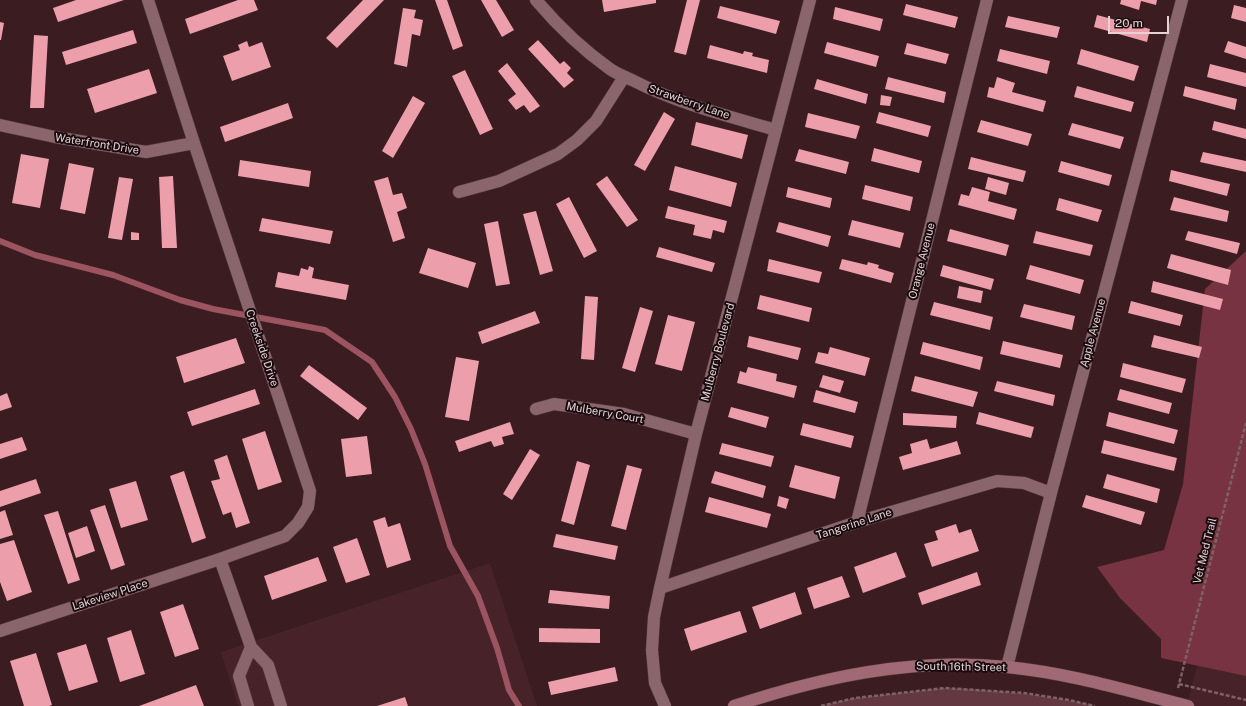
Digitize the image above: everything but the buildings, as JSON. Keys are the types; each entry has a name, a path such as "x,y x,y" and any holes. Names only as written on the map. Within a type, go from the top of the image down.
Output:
{"main road":[{"name":"South 16th Street","path":"734,706 775,692 842,676 884,669 953,665 1007,667 1067,676 1188,706"}],"street":[{"name":"Creekside Drive","path":"148,0 310,491 308,507 298,523 285,536 220,559"},
{"name":"Strawberry Lane","path":"536,0 555,22 582,48 611,70 663,95 776,130"},
{"name":"Mulberry Boulevard","path":"665,706 655,683 652,650 654,617 696,434 810,0"},
{"name":"Orange Avenue","path":"857,522 987,0"},
{"name":"Apple Avenue","path":"1007,667 1051,492 1182,0"},
{"path":"460,192 499,181 558,154 577,140 596,122 624,76"},
{"name":"Waterfront Drive","path":"0,125 55,137 146,152 194,143"},
{"name":"Mulberry Court","path":"536,409 554,404 624,414 696,434"},
{"name":"Tangerine Lane","path":"660,588 857,522 997,481 1024,483 1051,492"},
{"path":"220,559 251,646 268,665 281,706"},
{"name":"Lakeview Place","path":"0,631 220,559"},
{"path":"248,706 239,676 251,646"}],"path":[{"name":"Vet Med Trail","path":"1246,423 1179,684 1246,700"},
{"path":"821,706 855,698 944,688 1024,693 1070,700 1095,706"}],"shaded area":[{"path":"1246,251 1246,676 1161,658 1161,639 1120,598 1097,567 1164,550 1183,484 1205,289"},
{"path":"1246,476 1246,706 1173,706 1187,705"},
{"path":"490,563 537,706 238,706 221,652"},
{"path":"945,688 1020,693 1058,698 1095,706 821,706 855,698"}],"waterway":[{"path":"0,241 35,255 113,275 180,300 213,309 325,330 372,362 395,397 411,429 425,464 450,546 478,596 497,648 509,690 519,706"}]}
